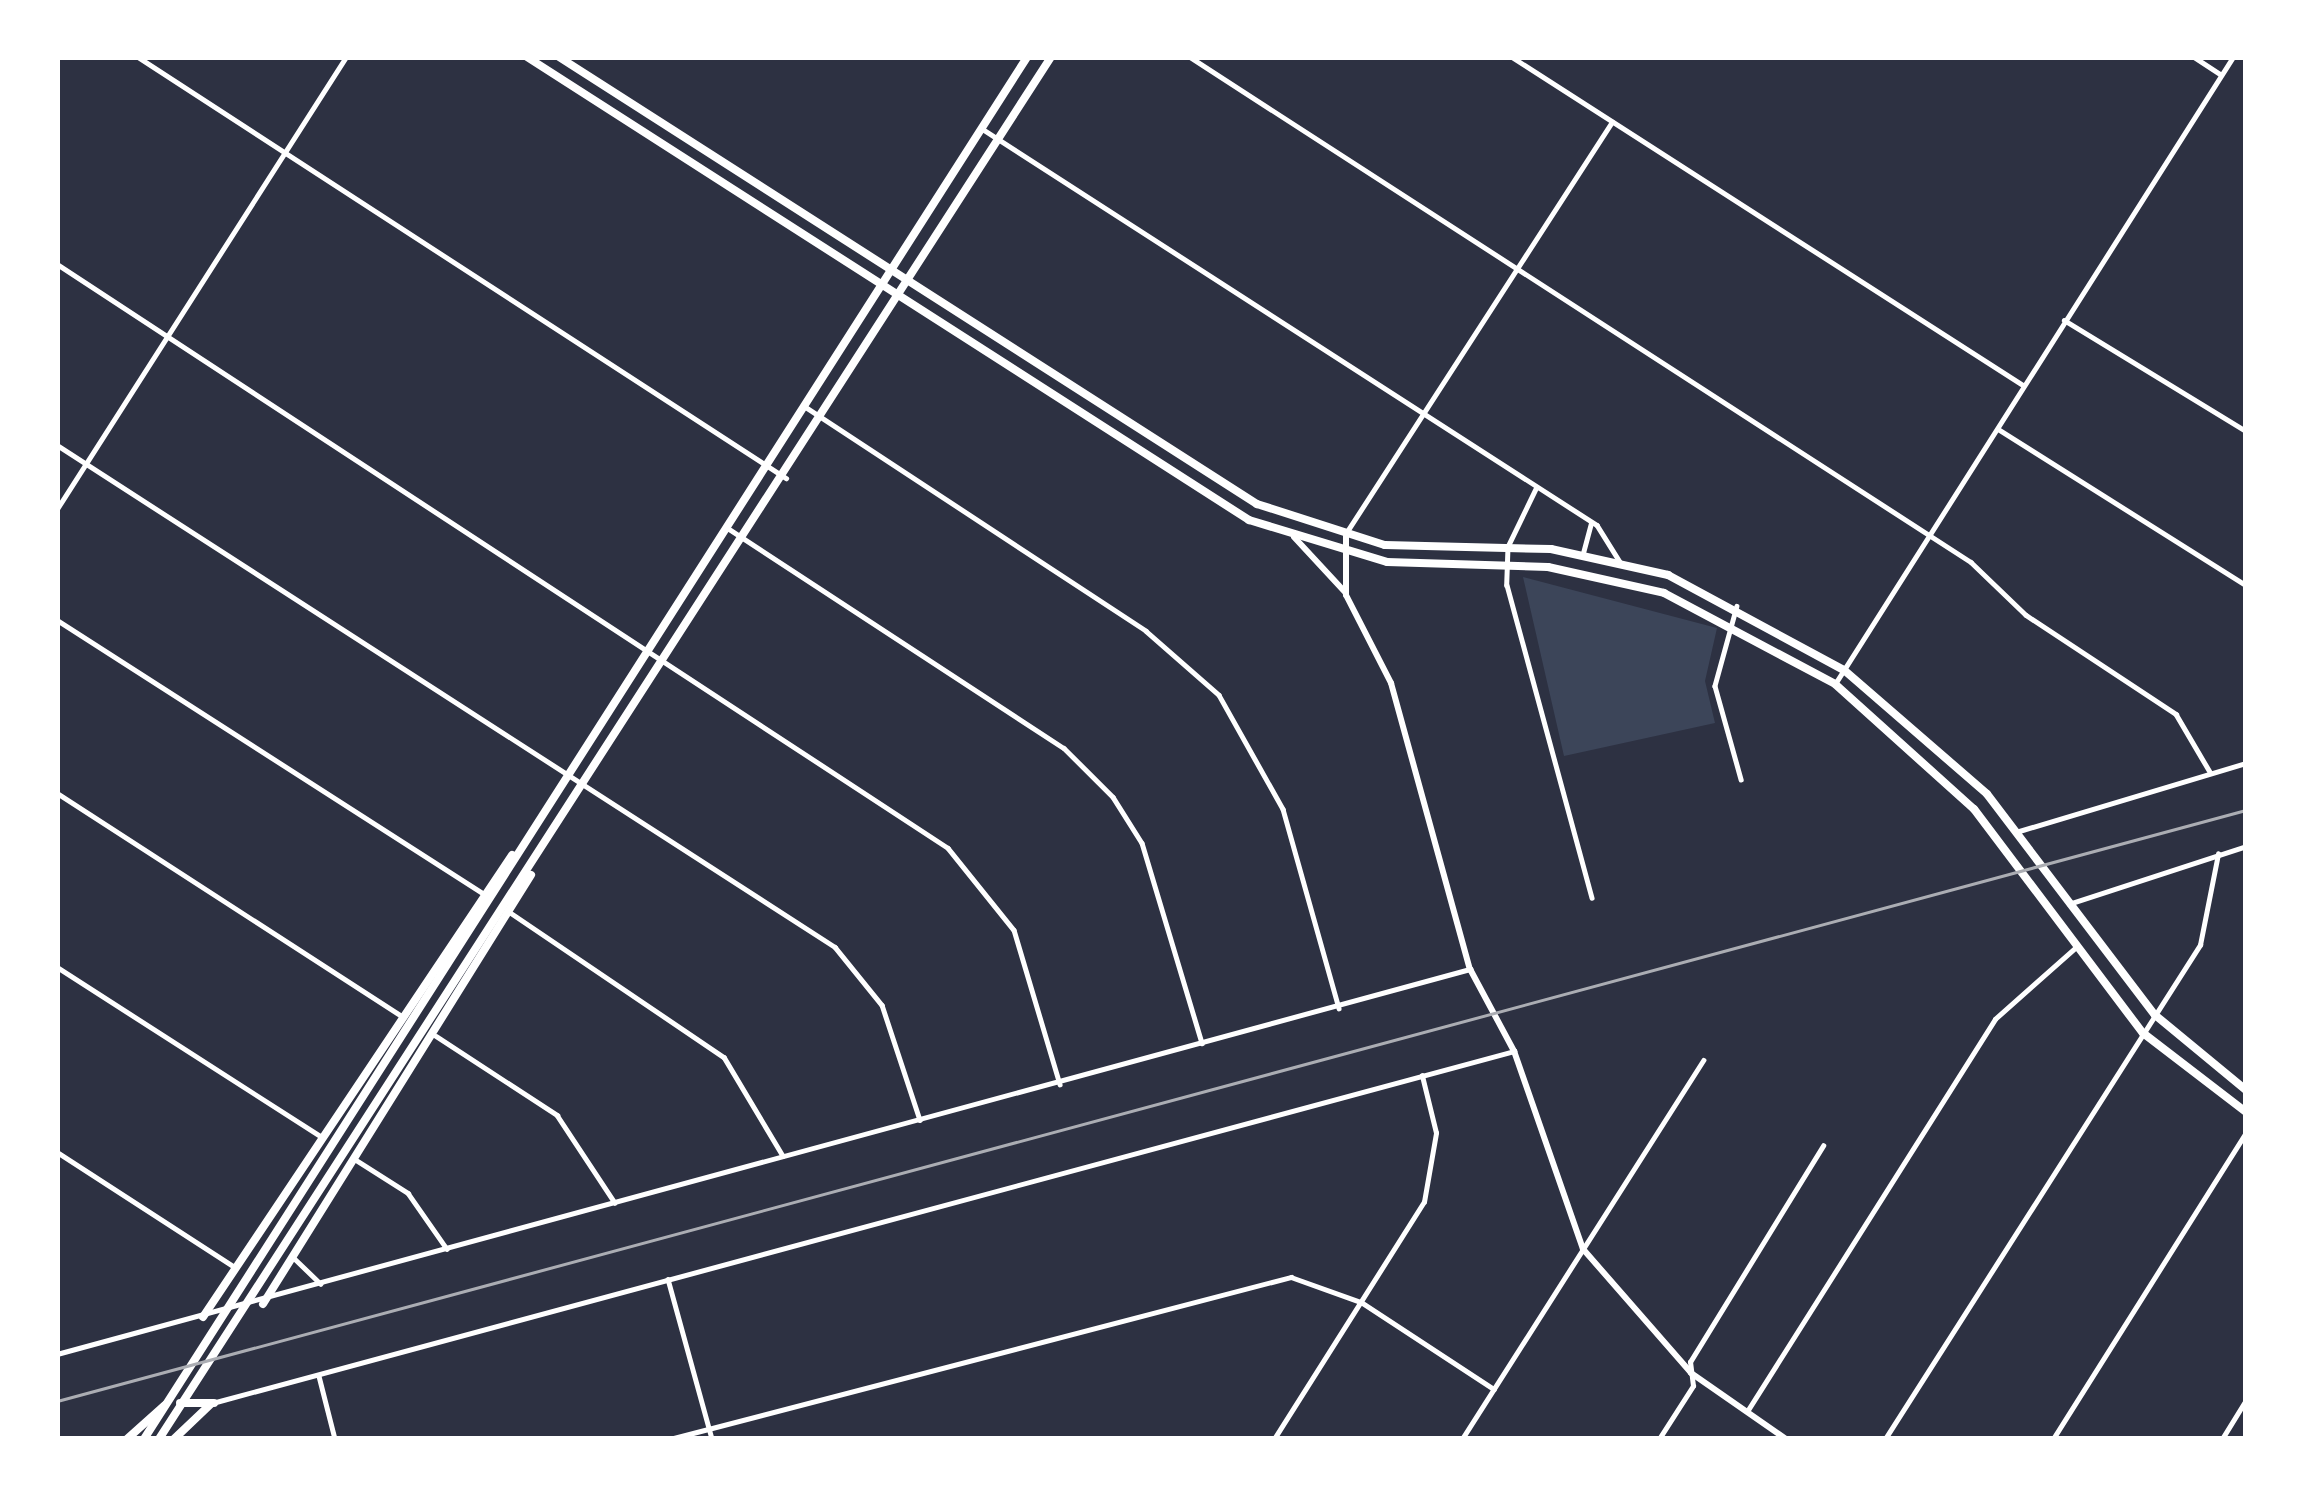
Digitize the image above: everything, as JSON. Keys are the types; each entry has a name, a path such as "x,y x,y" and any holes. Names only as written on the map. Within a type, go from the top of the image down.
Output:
{"main road":[{"path":"527,57 1127,448 1294,536 1345,551 1596,575 1731,620 1835,684 1974,809 2143,1034 2246,1112"},
{"path":"559,57 1138,434 1257,504 1346,536 1508,547 1620,562 1737,606 1844,670 1931,738 2016,832 2155,1015 2246,1090"},
{"path":"144,1439 1027,57"},
{"path":"159,1439 342,1153 589,788 1051,57"},
{"path":"610,111 620,97"},
{"path":"705,174 717,160"},
{"path":"1127,448 1138,434"},
{"path":"202,1317 220,1298 481,892 528,835"},
{"path":"263,1304 436,1036 512,913 545,848"},
{"path":"220,1298 224,1312"},
{"path":"188,1402 189,1416"},
{"path":"127,1439 150,1408 214,1403"},
{"path":"174,1439 189,1416 214,1403"}],"street":[{"path":"138,57 786,478"},
{"path":"57,508 346,57"},
{"path":"1190,57 1930,533 2026,616 2176,714 2210,772"},
{"path":"1512,57 2023,385"},
{"path":"2194,57 2222,75"},
{"path":"1835,684 2233,57"},
{"path":"1346,595 1346,536 1612,122"},
{"path":"982,129 1591,523 1620,562"},
{"path":"57,264 920,826 981,881 1014,930 1060,1084"},
{"path":"2064,320 2246,431"},
{"path":"804,406 1146,631 1219,695 1283,809 1339,1008"},
{"path":"1998,429 2246,584"},
{"path":"57,445 836,947 883,1005 920,1120"},
{"path":"1537,487 1508,547 1507,566 1592,898"},
{"path":"1582,555 1594,542 1591,523"},
{"path":"727,527 1064,748 1113,797 1142,843 1202,1042"},
{"path":"1294,536 1346,595 1403,722 1470,969 1514,1051 1583,1249 1691,1373 1786,1439"},
{"path":"1737,606 1715,686 1741,779"},
{"path":"57,620 481,892"},
{"path":"2016,832 2246,763"},
{"path":"57,794 400,1015"},
{"path":"2067,904 2246,846"},
{"path":"1885,1439 2215,913 2218,854"},
{"path":"512,913 724,1057 783,1156"},
{"path":"1746,1413 1995,1019 2075,948"},
{"path":"57,967 323,1138"},
{"path":"57,1354 263,1304 447,1249 1470,969"},
{"path":"436,1036 557,1115 615,1203"},
{"path":"214,1403 1514,1051"},
{"path":"1462,1439 1702,1060"},
{"path":"1274,1439 1361,1302 1437,1168 1422,1076"},
{"path":"2054,1439 2246,1133"},
{"path":"1659,1439 1691,1373 1823,1146"},
{"path":"57,1152 238,1269"},
{"path":"356,1160 408,1193 447,1249"},
{"path":"294,1258 299,1275 321,1284"},
{"path":"670,1439 1253,1281 1291,1277 1361,1302 1494,1389"},
{"path":"668,1279 712,1439"},
{"path":"319,1376 335,1439"},
{"path":"2222,1439 2246,1400"}],"shaded area":[{"path":"1523,577 1717,628 1705,681 1715,723 1564,756"}],"railway":[{"path":"57,1401 2246,810"}]}
